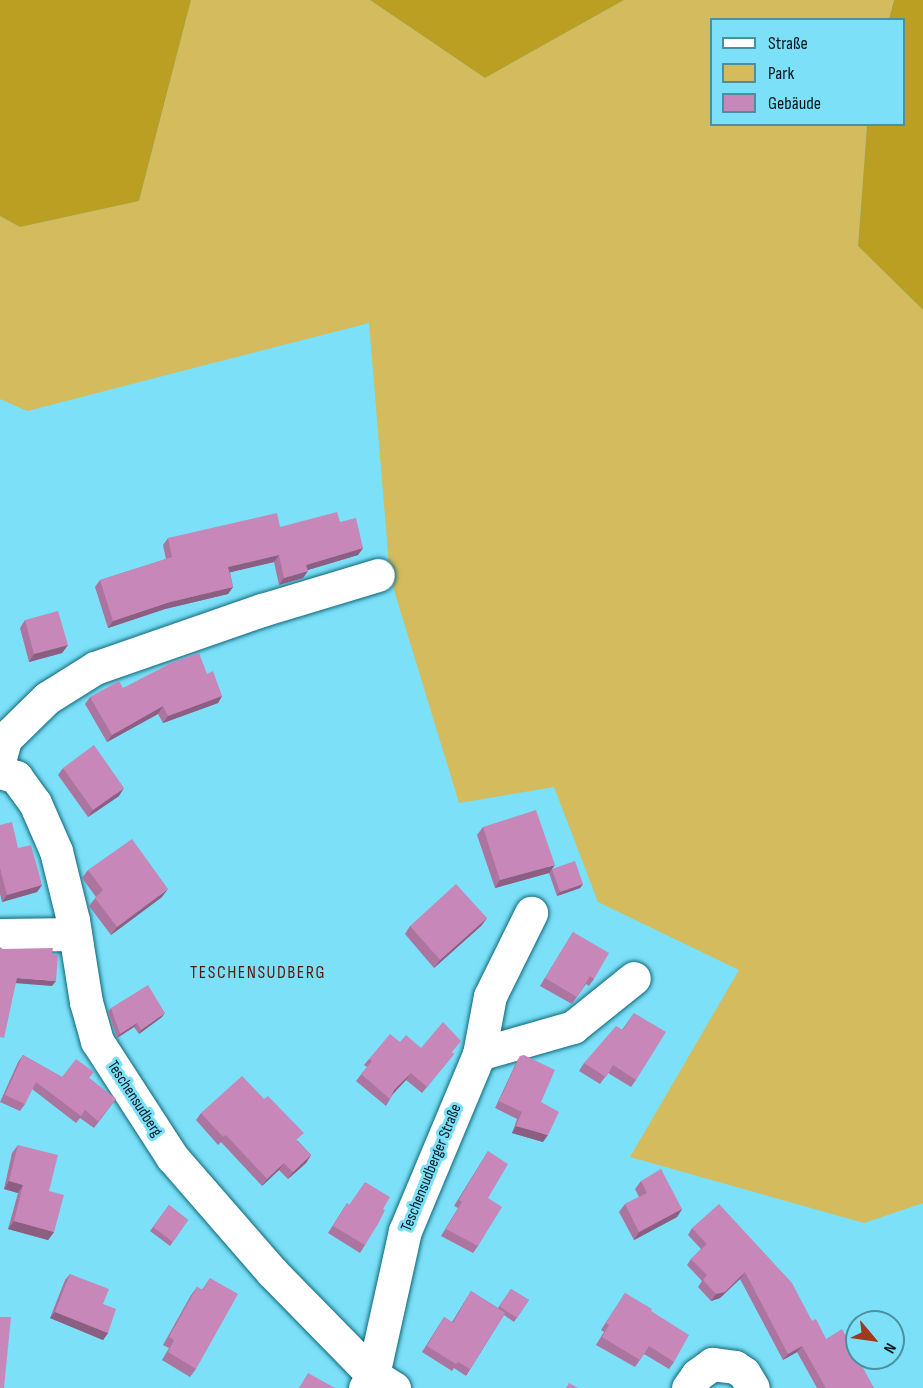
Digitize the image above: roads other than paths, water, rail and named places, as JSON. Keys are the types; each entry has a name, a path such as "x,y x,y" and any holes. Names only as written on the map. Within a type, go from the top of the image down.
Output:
{"street":[{"path":"0,758 5,739 47,698 95,668 262,610 378,575"},
{"name":"Teschensudberg","path":"0,772 16,777 35,803 56,851 75,934 86,1002 97,1041 172,1157 272,1272 377,1384"},
{"name":"Teschensudberger Straße","path":"377,1384 405,1230 479,1054 490,996 531,913"},
{"path":"0,935 75,934"},
{"path":"479,1054 573,1027 634,978"},
{"path":"688,1388 697,1375 712,1364 735,1367 744,1373 753,1388"}],"district":[{"name":"TESCHENSUDBERG","path":"258,973"}]}
